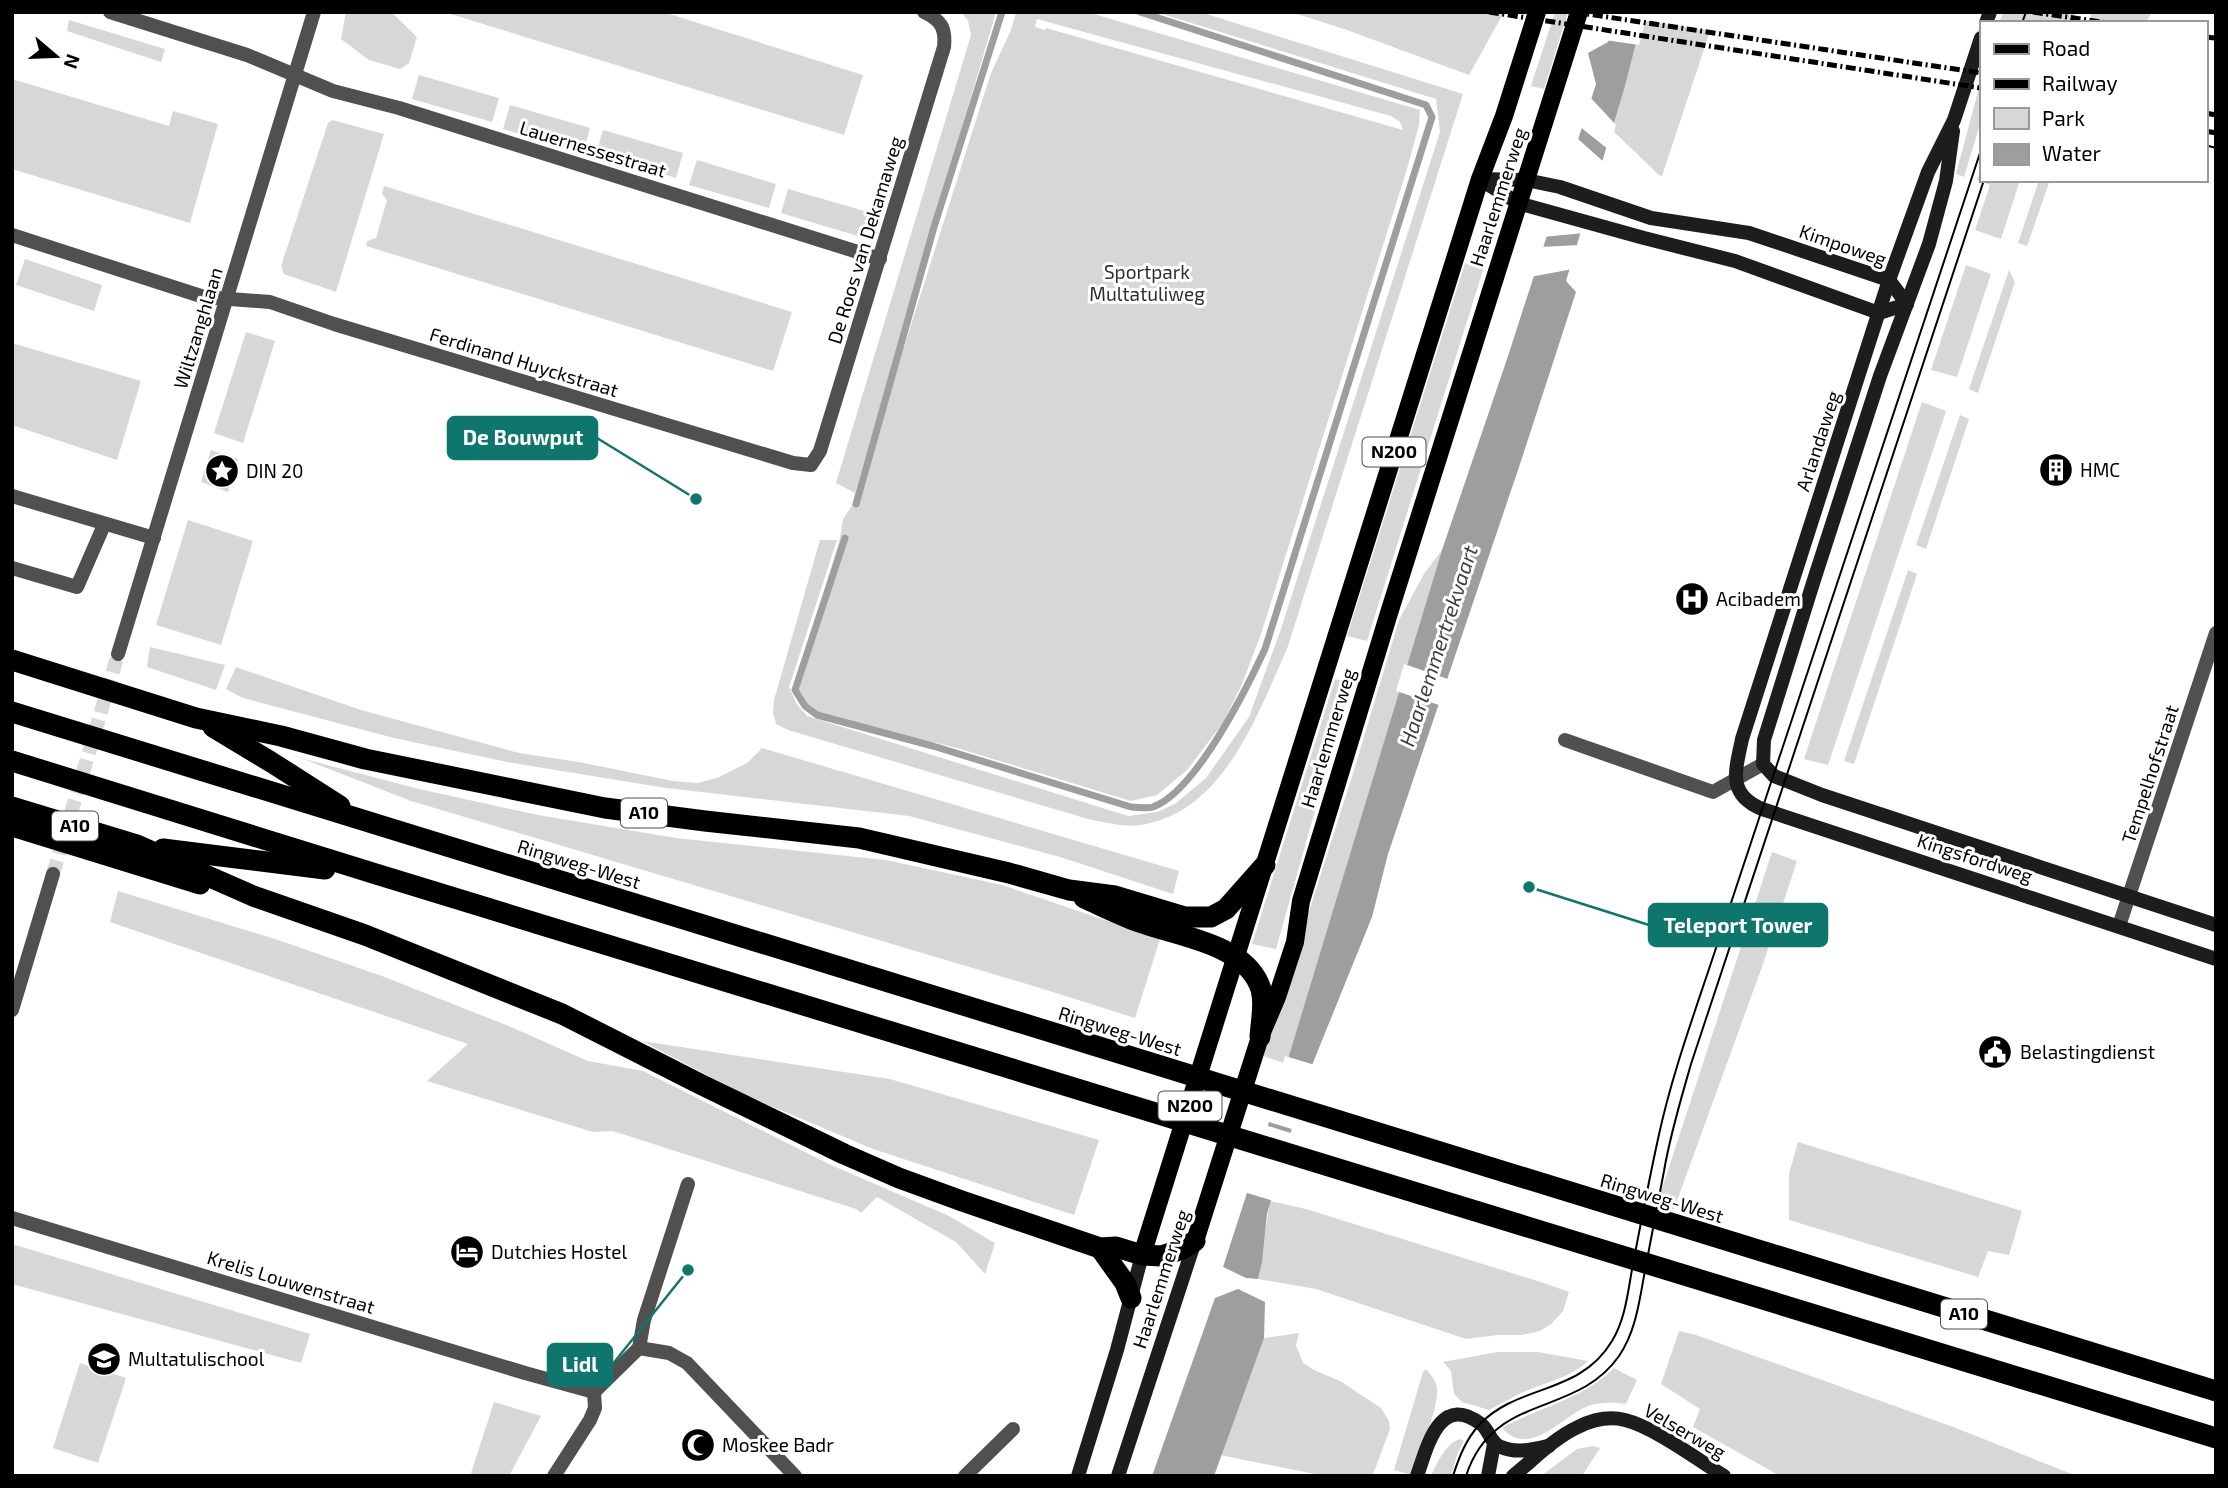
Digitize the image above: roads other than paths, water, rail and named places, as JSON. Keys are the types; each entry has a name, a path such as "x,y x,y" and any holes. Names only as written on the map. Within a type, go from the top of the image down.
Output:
{"highway":[{"name":"A10","path":"12,660 196,718 281,736 365,759 605,808 859,838 1069,890 1115,896 1170,914 1204,918 1226,909 1265,865"},
{"name":"Ringweg-West","path":"12,712 2216,1391"},
{"name":"A10","path":"196,718 271,762 362,821"},
{"name":"A10","path":"12,761 2216,1438"},
{"name":"A10","path":"12,807 138,845 253,895 365,935 562,1014 711,1090 899,1178 1100,1248 1116,1247 1142,1255 1162,1256 1195,1241"},
{"name":"A10","path":"12,826 187,881 253,895"},
{"name":"A10","path":"138,845 376,874"},
{"name":"A10","path":"1069,890 1139,922 1208,944 1237,957 1252,972 1260,987 1260,1037"},
{"path":"1100,1248 1125,1283 1131,1298"}],"main road":[{"name":"Haarlemmerweg","path":"1142,1255 1480,179 1504,116 1537,12"},
{"name":"Haarlemmerweg","path":"1195,1241 1260,1037 1278,997 1295,942 1301,901 1579,12"}],"street":[{"name":"Lauernessestraat","path":"110,12 247,55 343,94 399,108 880,259"},
{"name":"Wiltzanghlaan","path":"118,654 314,12"},
{"name":"De Roos van Dekamaweg","path":"811,465 820,452 944,47 945,30 942,23 924,12"},
{"name":"Arlandaweg","path":"1735,780 1742,738 1889,280 1928,172 1954,120 1980,41"},
{"name":"Arlandaweg","path":"1763,764 1764,740 1813,583 1880,376 1929,244 1946,181 1954,120"},
{"name":"Kimpoweg","path":"1480,179 1526,180 1560,187 1651,218 1749,233 1889,280 1907,304"},
{"path":"1480,179 1518,204 1735,261 1879,313 1907,304"},
{"name":"Ferdinand Huyckstraat","path":"12,235 204,297 270,302 793,464 811,465"},
{"path":"12,496 154,538"},
{"path":"12,568 77,587 104,525"},
{"name":"Tempelhofstraat","path":"2119,926 2216,633"},
{"path":"1564,740 1713,792 1763,764"},
{"name":"Kingsfordweg","path":"1763,764 1774,776 1822,795 2216,925"},
{"name":"Kingsfordweg","path":"1735,780 1741,795 1752,805 1762,809 2216,959"},
{"path":"12,1010 53,874"},
{"path":"554,1476 590,1420 594,1408 594,1392 639,1348 644,1320 688,1184"},
{"name":"Krelis Louwenstraat","path":"12,1218 594,1392"},
{"name":"Haarlemmerweg","path":"1118,1476 1195,1241"},
{"name":"Haarlemmerweg","path":"1078,1476 1117,1350 1142,1255"},
{"path":"639,1348 669,1353 687,1363 795,1476"},
{"path":"1417,1476 1433,1432 1447,1417 1460,1415 1480,1424 1494,1444 1504,1449 1519,1452 1550,1446"},
{"name":"Velserweg","path":"1513,1476 1575,1428 1609,1418 1626,1420 1646,1428 1724,1476"},
{"path":"965,1476 1013,1429"},
{"path":"1488,1476 1494,1444"}],"water":[{"name":"Haarlemmertrekvaart","path":"1619,12 1642,20 1625,86 1566,281 1576,292 1388,854 1372,917 1306,1080 1267,1214 1258,1279 1246,1278 1223,1267 1442,550 1596,84 1588,53 1608,42"},
{"path":"1238,1289 1265,1302 1264,1338 1214,1476 1152,1476 1215,1298"}],"waterway":[{"path":"856,504 934,227 1002,12"},
{"path":"845,538 795,690 805,706 817,715 933,746 1131,807 1145,808 1153,807 1169,797 1186,781 1233,713 1265,649 1432,117 1426,105 1140,12"}],"tunnel":[{"path":"53,874 118,654"}],"tram line":[{"path":"2023,21 2026,12"},
{"path":"2207,146 2216,148"},
{"path":"1453,1476 1463,1448 1480,1424 1495,1411 1512,1402 1583,1371 1599,1358 1612,1341 1620,1323 1658,1139 1677,1065 1980,153"},
{"path":"1466,1476 1479,1449 1495,1431 1515,1417 1581,1389 1601,1376 1619,1356 1630,1335 1640,1301 1669,1144 1691,1064 1983,182"}],"railway":[{"path":"1489,12 1980,88"},
{"path":"1574,12 1980,73"},
{"path":"2033,12 2094,21"},
{"path":"2207,37 2216,38"},
{"path":"2207,113 2216,115"},
{"path":"2207,131 2216,133"}],"place":[{"name":"HMC","path":"2056,470"},
{"name":"DIN 20","path":"222,471"},
{"name":"De Bouwput","path":"696,499"},
{"name":"Acibadem","path":"1692,599"},
{"name":"Teleport Tower","path":"1529,887"},
{"name":"Belastingdienst","path":"1995,1052"},
{"name":"Dutchies Hostel","path":"467,1252"},
{"name":"Lidl","path":"688,1270"},
{"name":"Multatulischool","path":"104,1359"},
{"name":"Moskee Badr","path":"698,1445"}],"park label":[{"name":"Sportpark Multatuliweg","path":"1147,283"}]}
